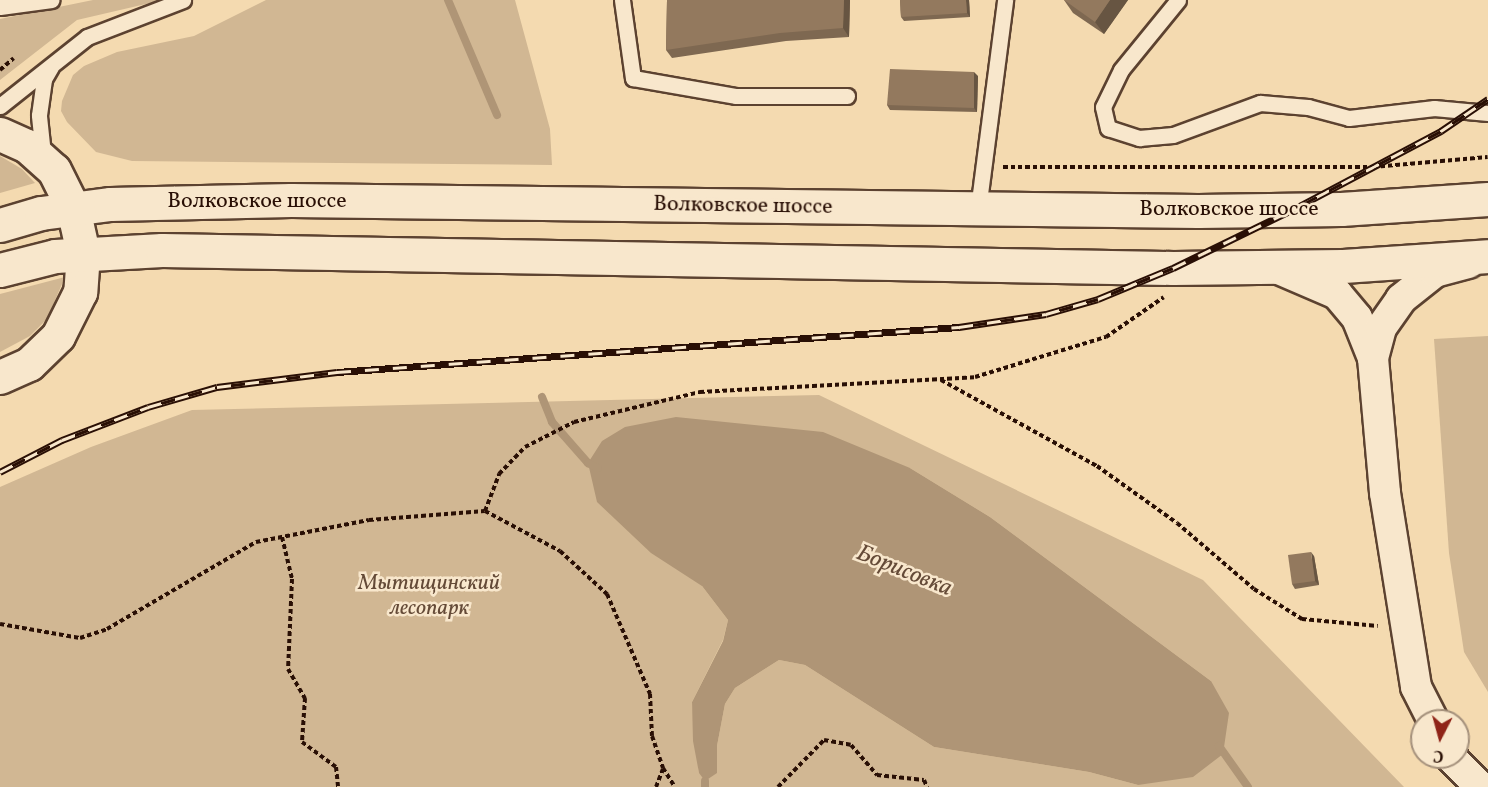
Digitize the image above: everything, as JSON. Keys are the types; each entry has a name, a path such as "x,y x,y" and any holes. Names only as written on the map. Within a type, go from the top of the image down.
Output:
{"main road":[{"path":"0,134 43,157 65,188 73,208 82,253 80,292 58,336 28,364 0,377"},
{"name":"Волковское шоссе","path":"0,225 73,208 291,200 978,209 1292,210 1488,199"},
{"path":"0,270 55,256 82,253 194,250 1191,267 1273,267 1488,257"}],"street":[{"path":"1373,358 1381,328 1401,299 1435,272 1488,257"},
{"path":"1273,267 1337,294 1357,318 1373,358 1385,493 1416,687 1427,709"},
{"path":"1463,769 1480,787"}],"lane":[{"path":"0,7 52,0"},
{"path":"0,106 55,60 87,37 183,0"},
{"path":"622,0 633,78 736,96 847,96"},
{"path":"978,209 1005,0"},
{"path":"1178,0 1121,70 1103,107 1108,128 1139,138 1173,135 1260,103 1308,107 1349,118 1434,108 1488,113"},
{"path":"43,157 39,132 41,95 44,79 55,60"}],"path":[{"path":"0,69 14,58"},
{"path":"984,167 1373,167 1488,157"},
{"path":"485,511 499,474 525,447 574,423 700,392 975,377 1106,336 1158,303 1191,267"},
{"path":"940,380 1097,466 1177,523 1254,590 1302,619 1374,627 1405,620"},
{"path":"0,624 80,638 107,629 256,542 369,520 485,511 560,552 607,594 650,694 652,736 663,768 675,787"},
{"path":"282,537 292,579 288,669 305,698 302,742 336,767 338,787"},
{"path":"778,787 824,740 851,744 877,775 924,780 927,787"},
{"path":"656,787 663,768"}],"green space":[{"path":"93,0 163,0 77,20 0,80 0,19"},
{"path":"266,0 515,0 550,129 552,165 132,161 96,152 67,122 61,111 62,101 73,75 84,66 117,52 194,36"},
{"path":"0,156 22,169 35,183 0,193"},
{"path":"65,277 47,319 30,336 0,352 0,294"},
{"path":"1488,336 1488,692 1464,652 1449,553 1434,339"},
{"name":"Мытищинский лесопарк","path":"819,395 1203,580 1404,787 0,787 0,487 91,447 192,410","holes":["910,468 990,517 1211,681 1138,785 1089,772 934,747 805,665 779,660 735,688 725,704 717,746 717,773 699,773 692,702 723,640 728,620 702,586"]}],"water":[{"path":"676,417 823,432 910,468 990,517 1211,681 1229,713 1223,754 1193,777 1138,785 1089,772 934,747 805,665 779,660 735,688 725,704 717,746 717,773 705,781 699,773 693,741 692,702 723,641 728,620 702,586 651,553 597,502 588,463 602,441 625,427"}],"building":[{"path":"667,0 844,0 843,28 780,33 666,50"},
{"path":"900,0 966,0 967,13 901,17"},
{"path":"1064,0 1110,0 1095,22"},
{"path":"890,69 974,72 974,108 887,105"},
{"path":"1311,552 1315,581 1292,584 1288,555"}],"waterway":[{"name":"Борисовка","path":"448,0 497,115"},
{"name":"Борисовка","path":"542,397 552,422 588,463 598,468"},
{"name":"Борисовка","path":"1219,746 1248,787"},
{"path":"705,781 705,787"}],"railway":[{"path":"0,472 62,440 148,407 217,387 337,372 959,327 1046,314 1098,299 1173,268 1292,210 1441,131 1488,99"}]}
